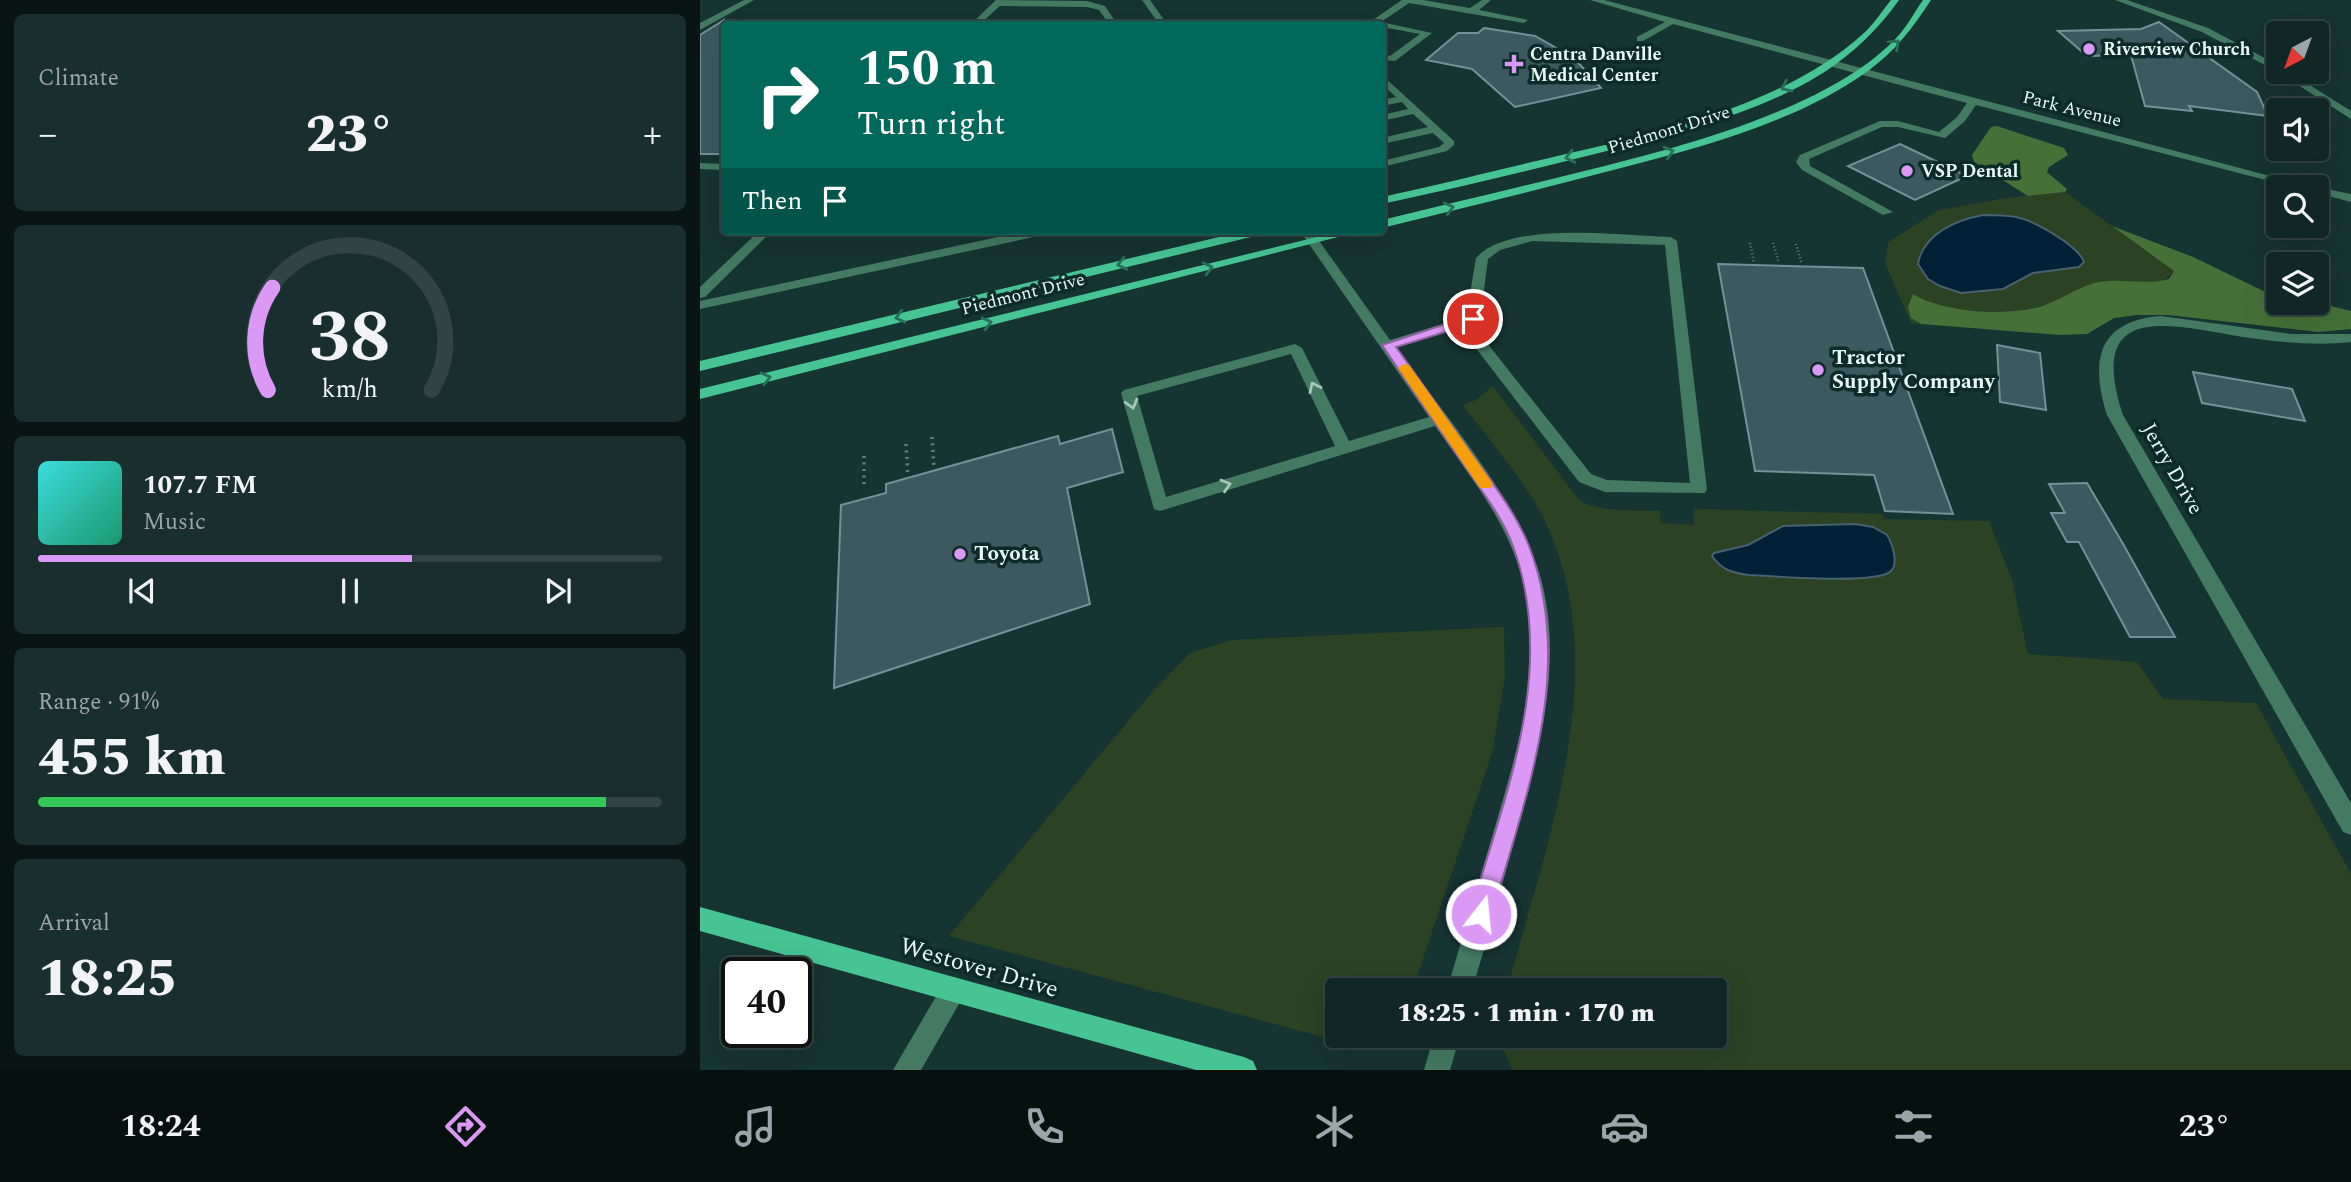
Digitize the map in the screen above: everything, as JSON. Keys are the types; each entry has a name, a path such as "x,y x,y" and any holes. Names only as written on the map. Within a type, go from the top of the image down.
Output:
{"main road":[{"name":"Piedmont Drive","path":"1386,200 1638,139 1687,125 1773,93 1828,64 1872,31 1895,0"},
{"name":"Piedmont Drive","path":"1386,223 1707,141 1796,106 1858,72 1898,43 1921,14 1927,0"},
{"name":"Piedmont Drive","path":"700,366 1242,235"},
{"name":"Piedmont Drive","path":"700,394 1311,236"},
{"name":"Westover Drive","path":"700,919 1244,1070"}],"street":[{"path":"700,27 750,0"},
{"path":"1146,0 1161,21"},
{"path":"1376,21 1408,0 1524,20"},
{"path":"1472,11 1487,0"},
{"name":"Park Avenue","path":"1594,0 1858,72 2266,177"},
{"path":"2119,0 2205,30 2266,63"},
{"path":"978,21 1000,2 1087,4 1102,8 1112,21"},
{"path":"1640,39 1671,22"},
{"path":"1386,26 1428,33 1392,59 1386,58"},
{"path":"1386,82 1450,143 1443,149 1386,163"},
{"path":"2302,84 2351,116"},
{"path":"1386,111 1406,100"},
{"path":"1887,212 1806,168 1802,162 1804,157 1880,124 1898,124 1941,136 1961,119 1973,102"},
{"path":"1386,113 1416,110"},
{"path":"1386,132 1431,125"},
{"path":"1386,140 1431,125"},
{"path":"700,166 721,167"},
{"path":"2329,193 2351,198"},
{"path":"700,294 762,235"},
{"path":"700,305 1024,235"},
{"path":"1311,236 1499,504 1520,544 1535,592 1540,624 1540,678 1532,736 1463,978"},
{"path":"1531,237 1671,241 1699,489 1605,486 1585,478 1480,344 1473,319 1482,258 1496,247 1531,237"},
{"path":"1388,345 1473,319"},
{"name":"Jerry Drive","path":"2351,338 2324,340 2257,335 2178,322 2154,322 2133,325 2123,331 2111,345 2106,362 2107,391 2115,415 2351,824"},
{"path":"1344,448 1295,348 1129,393 1160,505 1440,419"},
{"path":"906,1070 954,990"},
{"path":"1437,1070 1443,1048"}],"path":[{"path":"1750,243 1754,263"},
{"path":"1773,243 1779,263"},
{"path":"1796,244 1802,264"},
{"path":"932,437 934,468"},
{"path":"906,444 908,476"},
{"path":"864,456 864,488"}],"green space":[{"path":"1997,126 2064,148 2068,155 2049,167 2047,172 2067,189 2065,192 2028,196 1974,162 1972,155 1991,127"},
{"path":"2065,192 2174,271 2167,278 2148,283 2093,284 2044,305 2014,311 1959,309 1913,295 1910,311 1913,318 1921,324 1911,323 1885,263 1888,242 1939,210 2007,198"},
{"path":"2112,226 2193,257 2266,292 2266,315 2329,315 2329,306 2351,311 2351,329 2318,332 2168,315 2137,315 2114,318 2087,334 2061,335 1921,324 1911,318 1908,307 1913,294 1959,309 1996,312 2031,309 2094,283 2160,281 2169,279 2174,271"},
{"path":"1493,386 1579,500 1608,509 1660,511 1661,523 1694,525 1693,509 1882,514 1885,519 1989,521 2012,580 2028,654 2137,662 2163,699 2256,703 2351,874 2351,1070 1513,1070 1502,1048 1727,1048 1727,978 1510,978 1540,874 1567,752 1574,690 1574,630 1563,570 1541,513 1514,471 1463,405 1476,400"},
{"path":"1504,627 1505,677 1492,753 1416,978 1325,978 1325,1038 949,936 1155,689 1190,653 1232,640"}],"water":[{"path":"1983,215 2004,215 2033,223 2065,242 2084,262 2079,267 2033,273 2003,289 1961,293 1928,279 1918,264 1926,244 1942,230"},
{"path":"1855,524 1873,527 1887,535 1895,558 1891,571 1867,578 1846,579 1749,575 1728,570 1712,556 1714,553 1748,545 1783,526"}],"building":[{"path":"721,22 721,154 700,154 700,35"},
{"path":"2159,22 2257,92 2266,116 2189,106 2192,111 2145,106 2131,55 2087,56 2058,31 2141,29"},
{"name":"Centra Danville Medical Center","path":"1484,28 1535,36 1574,58 1601,88 1515,107 1472,69 1426,60 1458,33 1478,33"},
{"name":"VSP Dental","path":"1900,144 1967,176 1915,200 1848,166"},
{"name":"Tractor Supply Company","path":"1718,264 1863,268 1953,514 1885,511 1874,475 1755,471"},
{"path":"1997,345 2040,353 2046,410 2000,402"},
{"path":"2193,372 2292,389 2305,421 2202,403"},
{"name":"Toyota","path":"1112,429 1123,472 1067,488 1090,604 834,688 841,505 886,493 886,484 1058,436 1060,444"},
{"path":"2087,483 2175,637 2130,637 2079,542 2067,542 2051,513 2065,513 2049,484"}],"slow traffic":[{"path":"1404,368 1486,484"}],"place":[{"name":"Riverview Church","path":"2089,49"},
{"name":"Centra Danville Medical Center","path":"1514,64"},
{"name":"VSP Dental","path":"1907,171"},
{"name":"Tractor Supply Company","path":"1818,370"},
{"name":"Toyota","path":"960,554"}],"route":[{"path":"1473,319 1388,345 1499,504 1520,544 1535,592 1540,624 1540,678 1532,736 1481,914"}]}
